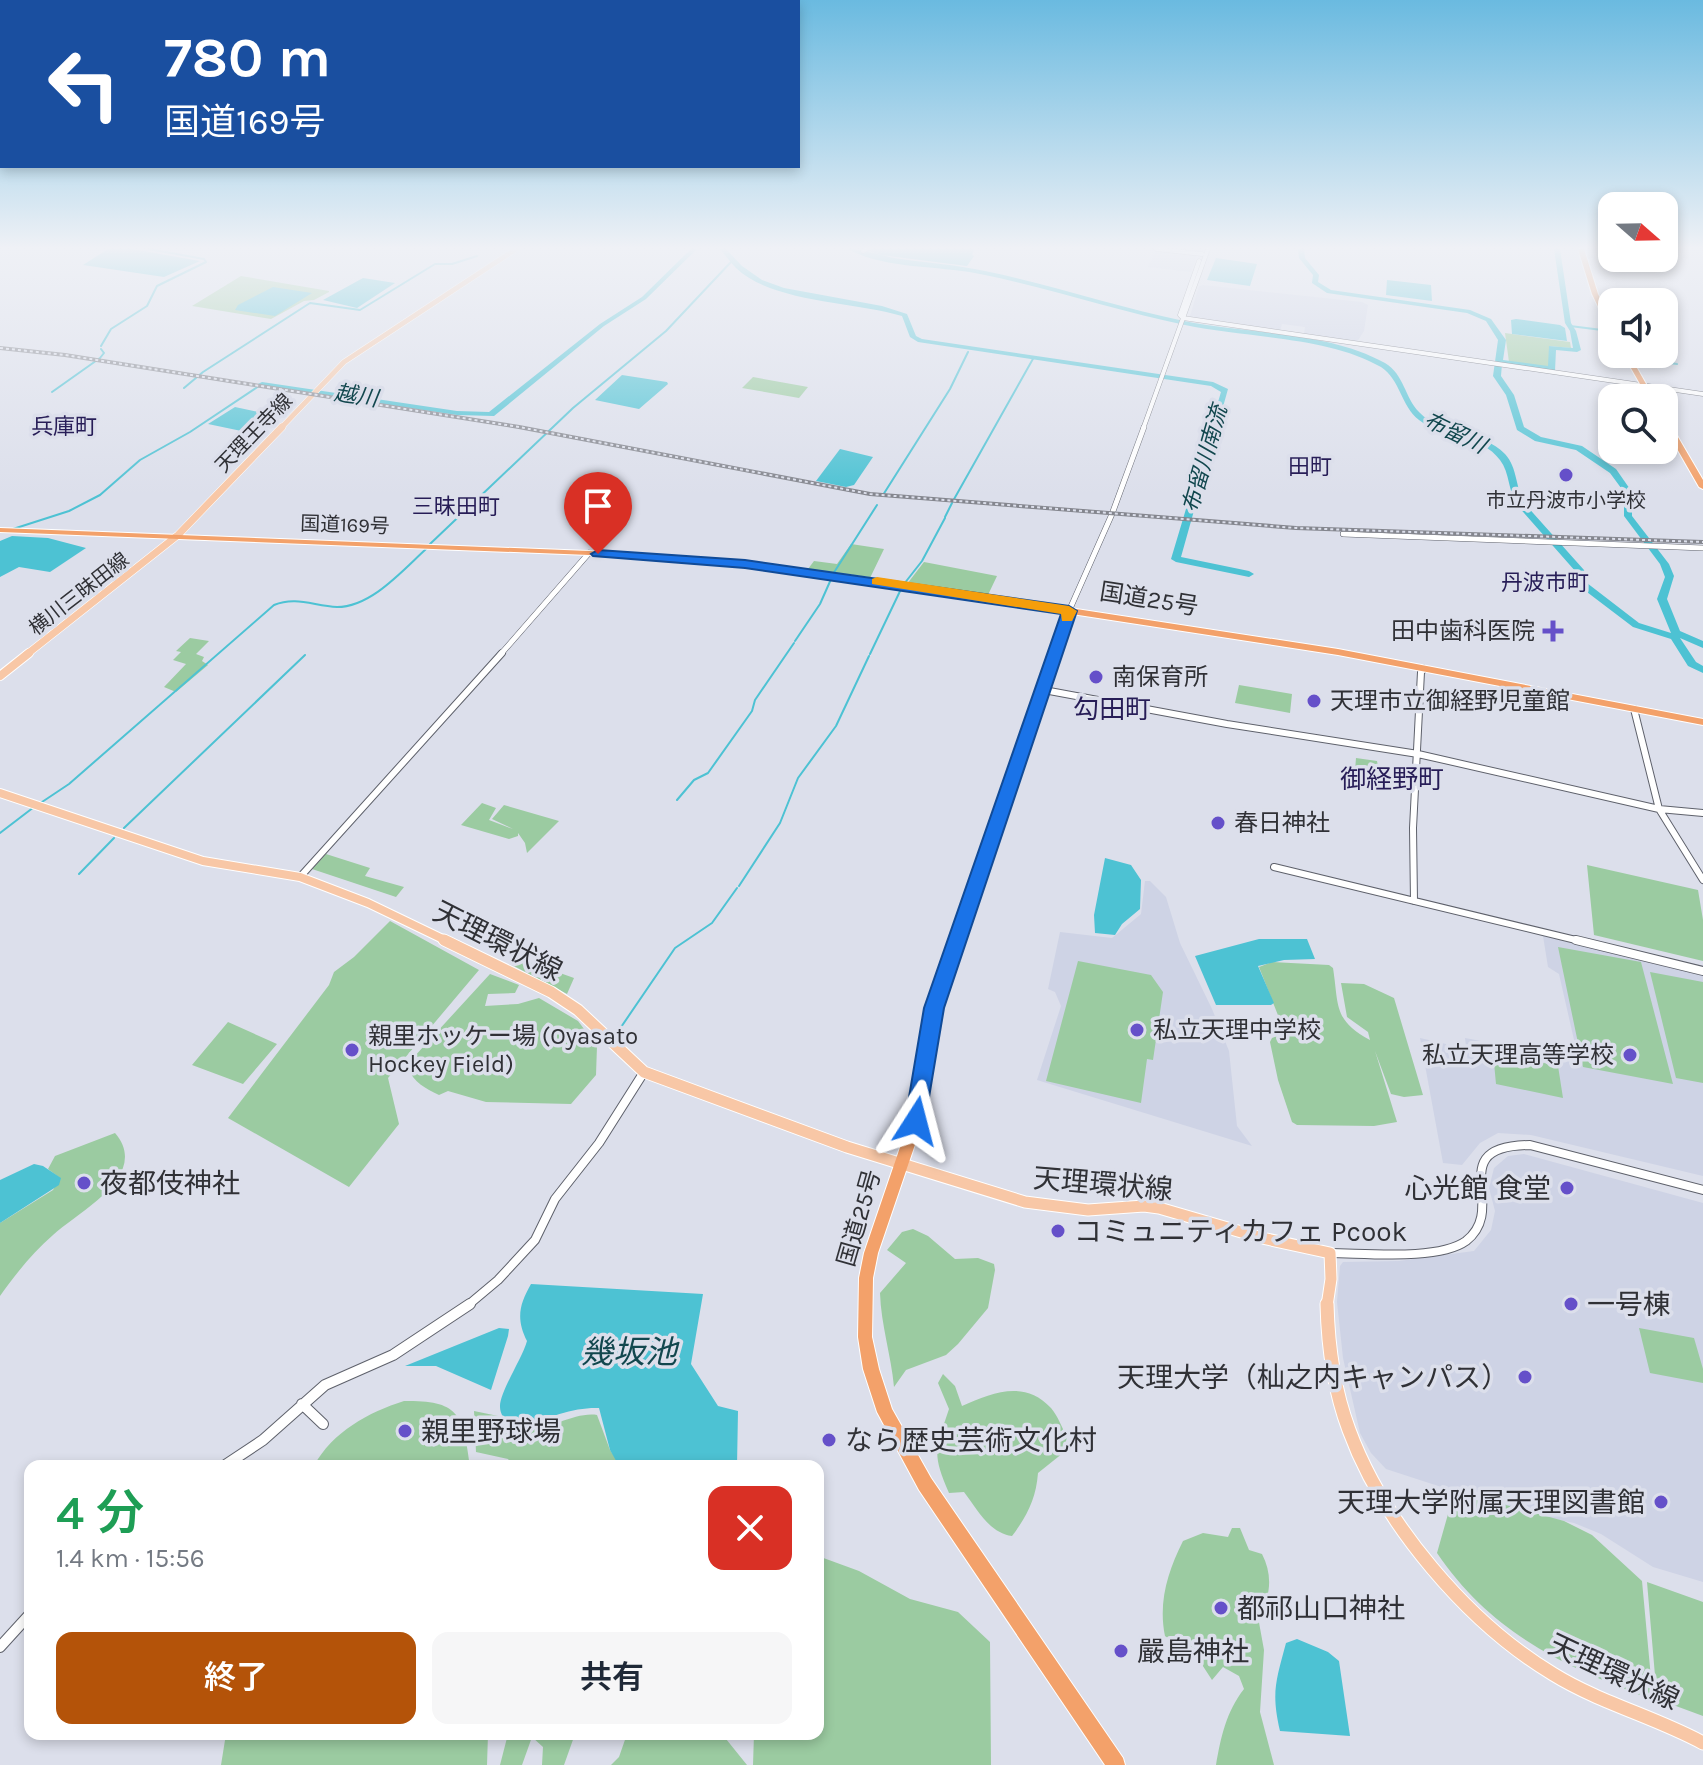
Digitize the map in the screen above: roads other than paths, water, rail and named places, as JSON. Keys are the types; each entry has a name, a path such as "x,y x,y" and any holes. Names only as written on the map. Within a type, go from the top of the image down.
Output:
{"highway":[{"path":"1678,444 1703,487"},
{"name":"国道169号","path":"0,530 589,553 745,564 1069,611"},
{"name":"国道25号","path":"1116,1765 925,1484 885,1412 871,1369 865,1337 865,1291 871,1253 916,1121 934,1008 1069,611 1338,652 1703,722"}],"main road":[{"name":"天理王寺線","path":"178,535 350,357 389,331"},
{"name":"横川三昧田線","path":"0,676 178,535"},
{"name":"天理環状線","path":"0,793 203,861 300,877 368,903 551,992 578,1010 644,1072 899,1165 1025,1202 1088,1210 1144,1206 1159,1208 1262,1238 1330,1253 1332,1280 1327,1301 1334,1365 1341,1405 1352,1440 1373,1481 1448,1585 1502,1638 1542,1668 1580,1688 1677,1728 1703,1743"}],"street":[{"path":"1069,611 1079,578 1100,544 1178,331"},
{"path":"1257,331 1637,384"},
{"path":"1678,390 1703,394"},
{"path":"1343,534 1703,548"},
{"path":"300,877 422,745 589,553"},
{"path":"1414,901 1413,828 1421,672 1424,669"},
{"path":"1044,690 1227,724 1418,754 1659,809 1703,813"},
{"path":"1634,709 1659,809 1703,880"},
{"path":"1274,867 1703,971"},
{"path":"233,1460 263,1440 325,1385 393,1355 480,1297 535,1240 555,1199 599,1143 644,1072"},
{"path":"1330,1253 1422,1250 1453,1247 1464,1242 1473,1236 1480,1224 1480,1167 1492,1151 1504,1145 1530,1145 1703,1190"},
{"path":"302,1404 323,1424"},
{"path":"0,1647 24,1621"}],"water":[{"path":"1512,331 1566,331 1567,341 1512,334"},
{"path":"622,375 668,384 639,409 595,400"},
{"path":"235,407 272,415 272,418 251,433 208,424"},
{"path":"840,449 873,457 854,485 846,487 816,481"},
{"path":"12,536 48,538 86,548 50,572 19,567 0,577 0,541"},
{"path":"1105,858 1131,865 1141,880 1140,909 1122,924 1115,935 1095,933 1094,915"},
{"path":"1259,939 1307,939 1315,959 1284,960 1258,966 1274,1003 1271,1005 1216,1005 1195,956"},
{"path":"34,1164 61,1178 59,1185 0,1223 0,1180"},
{"name":"幾坂池","path":"531,1284 703,1294 691,1364 718,1406 738,1411 737,1460 616,1460 599,1408 562,1413 527,1430 509,1425 500,1407 527,1341 520,1312"},
{"path":"499,1328 509,1329 491,1390 436,1366 405,1366"},
{"path":"1297,1639 1328,1652 1339,1661 1350,1736 1280,1731 1275,1696 1277,1677 1286,1643"}],"waterway":[{"path":"101,346 110,331"},
{"path":"184,388 266,331"},
{"name":"越川","path":"262,384 457,413 491,414 594,331"},
{"path":"430,544 573,408 666,331"},
{"name":"布留川南流","path":"911,331 920,341 1213,384 1225,391 1176,559 1249,574"},
{"name":"布留川","path":"1236,331 1343,350 1363,356 1389,370 1411,407 1425,421 1484,443 1501,455 1509,467 1517,499 1581,572 1582,584 1636,625 1674,637 1692,664 1703,670"},
{"path":"1496,331 1502,340 1497,376 1510,395 1520,428 1538,439 1579,448 1613,471 1628,492 1628,516 1664,564 1669,576"},
{"path":"1500,362 1552,369 1552,348 1577,350 1573,331"},
{"path":"52,392 100,358 104,353 101,349"},
{"path":"883,495 950,389 968,352"},
{"path":"953,501 1034,357"},
{"name":"越川","path":"13,529 69,511 100,495 140,460 190,432 262,384"},
{"path":"945,517 952,503"},
{"path":"833,574 877,505"},
{"path":"904,584 922,561 945,518"},
{"path":"39,804 69,784 274,605 298,601 337,607 362,601 385,586 426,549"},
{"path":"836,574 877,579"},
{"path":"795,641 820,604 832,577"},
{"path":"1668,579 1662,599 1676,633"},
{"path":"870,654 902,587"},
{"path":"1448,630 1470,635"},
{"path":"1676,633 1703,645"},
{"path":"677,800 694,780 708,773 752,711 755,700 794,643"},
{"path":"124,828 305,655"},
{"path":"739,886 780,823 798,778 836,726 869,656"},
{"path":"0,833 34,807"},
{"path":"79,874 114,838"},
{"path":"617,1033 675,948 712,923 737,888"}],"railway":[{"path":"0,348 65,355 519,427 870,494 1296,528 1703,542"}],"place":[{"name":"市立丹波市小学校","path":"1566,475"},
{"name":"田中歯科医院","path":"1553,631"},
{"name":"南保育所","path":"1096,677"},
{"name":"天理市立御経野児童館","path":"1314,701"},
{"name":"春日神社","path":"1218,823"},
{"name":"私立天理中学校","path":"1137,1030"},
{"name":"親里ホッケー場 (Oyasato Hockey Field)","path":"352,1050"},
{"name":"私立天理高等学校","path":"1630,1055"},
{"name":"夜都伎神社","path":"84,1183"},
{"name":"心光館 食堂","path":"1567,1188"},
{"name":"コミュニティカフェ Pcook","path":"1058,1231"},
{"name":"一号棟","path":"1571,1304"},
{"name":"天理大学（杣之内キャンパス）","path":"1525,1377"},
{"name":"親里野球場","path":"405,1431"},
{"name":"なら歴史芸術文化村","path":"829,1440"},
{"name":"天理大学附属天理図書館","path":"1661,1502"},
{"name":"都祁山口神社","path":"1221,1608"},
{"name":"嚴島神社","path":"1121,1651"}],"district":[{"name":"兵庫町","path":"64,427"},
{"name":"田町","path":"1310,467"},
{"name":"三昧田町","path":"456,507"},
{"name":"丹波市町","path":"1545,583"},
{"name":"勾田町","path":"1112,709"},
{"name":"御経野町","path":"1392,779"}]}
